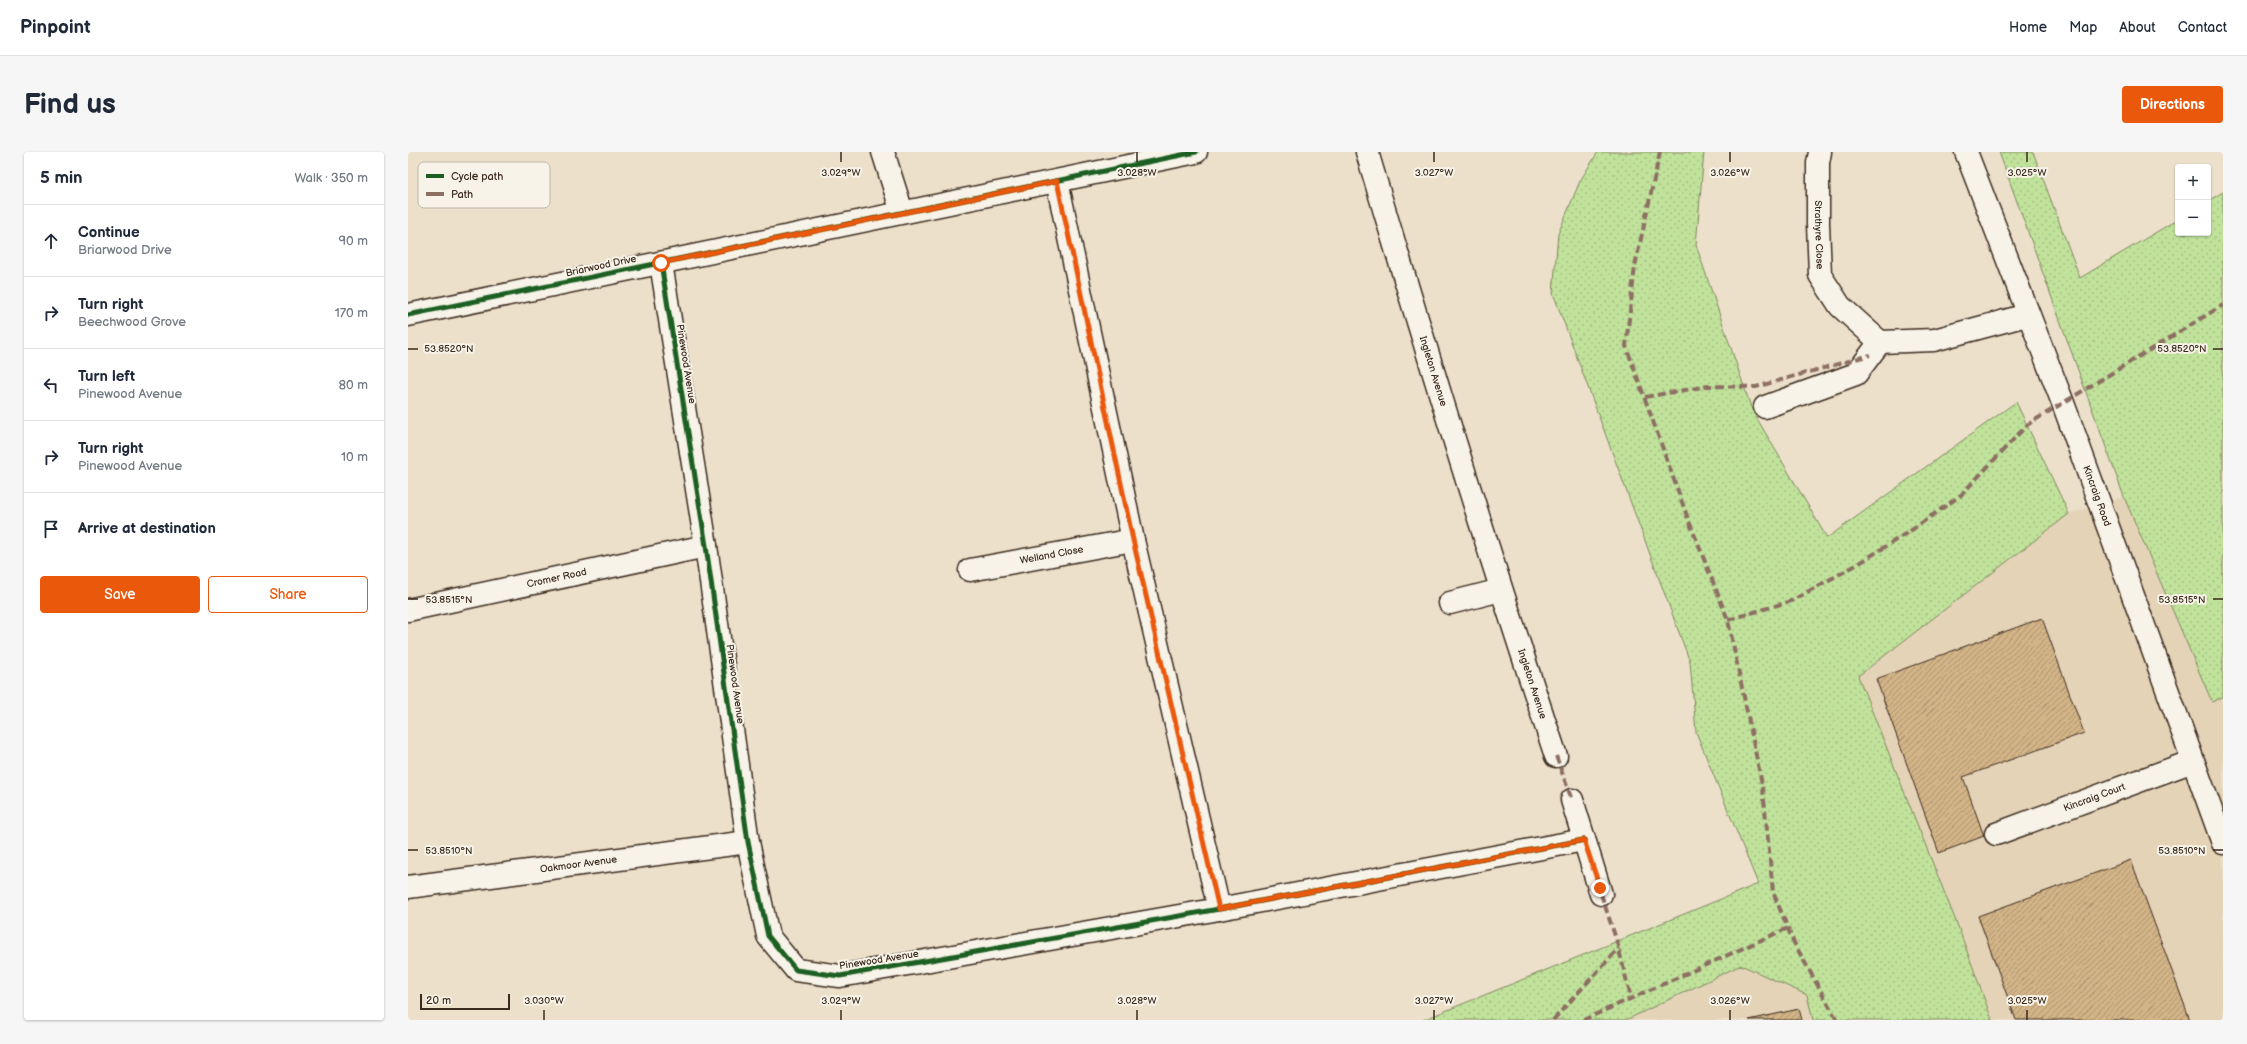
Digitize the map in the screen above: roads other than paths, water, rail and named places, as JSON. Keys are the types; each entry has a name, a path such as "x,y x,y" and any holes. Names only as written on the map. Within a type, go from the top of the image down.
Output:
{"street":[{"path":"883,152 902,212"},
{"name":"Briarwood Drive","path":"408,315 1196,152"},
{"name":"Ingleton Avenue","path":"1367,152 1441,400 1501,590 1556,756"},
{"name":"Strathyre Close","path":"1820,152 1818,163 1820,276 1840,306 1880,342"},
{"name":"Kincraig Road","path":"1966,152 2027,315 2055,382 2223,843"},
{"path":"1057,181 1133,540 1219,909"},
{"name":"Pinewood Avenue","path":"661,263 706,546 748,842 768,936 796,970 840,976 1219,909 1584,840"},
{"path":"1765,407 1856,374 1880,342 1934,340 2027,315"},
{"name":"Welland Close","path":"970,570 1133,540"},
{"name":"Cromer Road","path":"408,610 706,546"},
{"path":"1450,603 1501,590"},
{"name":"Kincraig Court","path":"1996,834 2193,761"},
{"path":"1572,800 1601,894"},
{"name":"Oakmoor Avenue","path":"408,887 748,842"}]}
